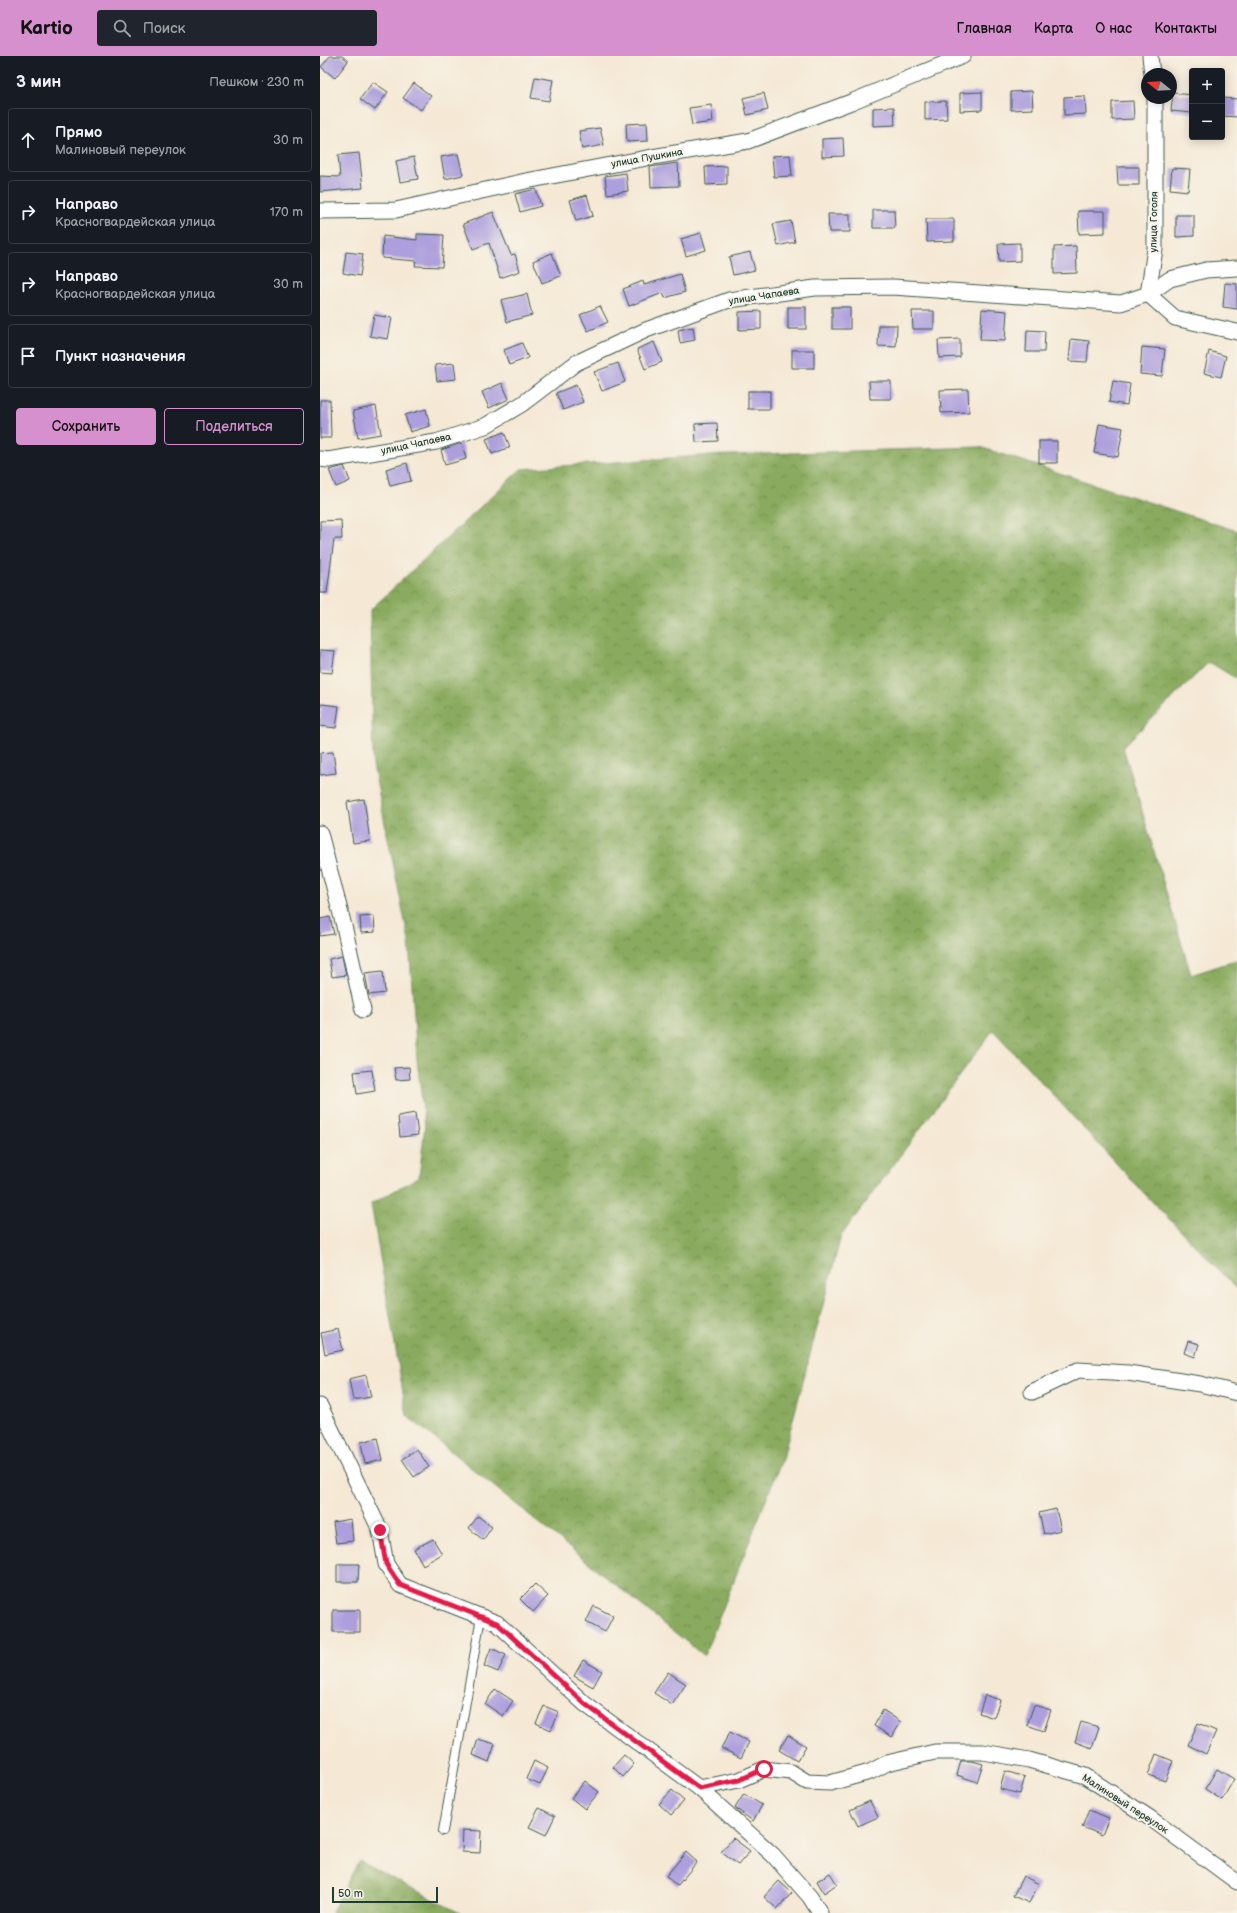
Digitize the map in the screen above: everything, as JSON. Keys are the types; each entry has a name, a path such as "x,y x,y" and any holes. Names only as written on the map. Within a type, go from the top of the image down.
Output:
{"street":[{"name":"улица Пушкина","path":"320,211 396,210 526,181 652,156 748,141 865,97 963,56"},
{"path":"1150,56 1151,68"},
{"name":"улица Гоголя","path":"1148,294 1155,249 1155,104"},
{"name":"улица Чапаева","path":"320,459 328,460 436,442 485,426 522,404 576,363 646,330 729,300 815,288 892,287 1121,303 1148,294 1170,279 1206,270 1237,268"},
{"path":"1148,294 1175,318 1237,332"},
{"path":"320,833 344,926 363,1010"},
{"path":"1032,1392 1078,1370 1128,1373 1200,1384 1237,1394"},
{"path":"320,1406 380,1530 386,1564 400,1585 497,1623 585,1704 699,1788 773,1855 810,1897 820,1913"},
{"name":"Малиновый переулок","path":"699,1788 739,1780 764,1769 791,1772 807,1782 830,1783 870,1772 887,1763 935,1752 983,1752 1029,1760 1085,1776 1150,1818 1237,1882"}],"lane":[{"path":"443,1831 481,1616"}],"green space":[{"path":"980,447 1237,531 1237,679 1209,662 1123,747 1191,975 1237,960 1237,1289 1139,1188 993,1030 841,1236 784,1454 704,1656 407,1416 371,1204 419,1177 425,1126 417,1060 409,941 373,765 370,610 521,469 698,456"},
{"path":"359,1861 460,1913 331,1913"}],"building":[{"path":"330,56 342,56 348,61 335,78 321,67"},
{"path":"535,77 553,80 549,101 531,98"},
{"path":"373,82 388,92 375,110 360,99"},
{"path":"414,83 431,96 421,110 403,98"},
{"path":"1032,91 1033,109 1011,110 1011,92"},
{"path":"982,92 982,110 960,111 960,93"},
{"path":"764,93 768,110 747,115 743,98"},
{"path":"1177,93 1189,95 1189,113 1171,111 1172,104 1177,104"},
{"path":"1085,96 1086,114 1064,115 1064,97"},
{"path":"1225,98 1237,99 1237,117 1225,116"},
{"path":"946,101 947,119 925,120 925,102"},
{"path":"1133,101 1134,119 1112,120 1112,102"},
{"path":"711,105 713,122 692,125 689,108"},
{"path":"894,107 895,125 873,126 873,108"},
{"path":"647,123 648,141 627,142 626,124"},
{"path":"600,128 604,145 582,149 579,131"},
{"path":"843,138 844,156 822,157 822,139"},
{"path":"359,153 363,188 320,192 320,176 340,177 338,155"},
{"path":"458,154 463,175 445,179 441,157"},
{"path":"790,155 792,176 774,177 772,156"},
{"path":"414,157 418,179 400,182 396,161"},
{"path":"678,163 679,186 651,187 650,167"},
{"path":"727,166 727,184 706,185 705,167"},
{"path":"1117,167 1139,167 1139,185 1118,185"},
{"path":"1172,168 1190,169 1188,191 1170,189"},
{"path":"626,173 628,191 607,194 605,176"},
{"path":"536,189 541,206 520,212 515,194"},
{"path":"587,195 593,216 576,221 570,200"},
{"path":"873,210 894,210 895,228 873,228"},
{"path":"1078,211 1105,211 1105,233 1079,234"},
{"path":"493,212 511,255 515,254 520,271 500,278 489,243 473,249 463,224"},
{"path":"828,214 850,214 850,232 829,232"},
{"path":"1176,215 1194,215 1194,236 1176,237"},
{"path":"926,219 954,219 954,241 927,242"},
{"path":"791,221 795,242 778,246 773,224"},
{"path":"701,233 706,250 686,256 681,239"},
{"path":"417,234 444,235 442,267 415,266 416,261 382,258 383,236 417,240"},
{"path":"1020,243 1020,261 999,262 998,244"},
{"path":"1076,246 1077,273 1054,274 1054,247"},
{"path":"346,252 363,254 360,276 343,273"},
{"path":"750,252 755,270 733,275 729,257"},
{"path":"552,253 561,276 542,283 533,261"},
{"path":"680,274 685,292 665,298 663,293 629,306 623,289 643,281 644,285"},
{"path":"1225,283 1237,284 1237,309 1223,307"},
{"path":"527,294 532,315 507,322 501,300"},
{"path":"600,306 608,322 588,331 580,315"},
{"path":"788,307 806,307 806,329 788,329"},
{"path":"832,307 850,307 850,329 832,329"},
{"path":"982,309 1007,311 1005,341 980,340"},
{"path":"761,311 761,329 739,330 739,312"},
{"path":"912,311 934,311 934,329 913,329"},
{"path":"374,315 392,318 388,339 370,336"},
{"path":"879,325 897,325 896,347 878,346"},
{"path":"693,327 695,340 680,343 678,330"},
{"path":"1027,330 1045,331 1044,352 1026,352"},
{"path":"960,339 960,357 939,358 938,340"},
{"path":"1071,339 1089,341 1087,362 1069,361"},
{"path":"654,342 662,362 645,369 637,349"},
{"path":"522,343 528,358 509,365 504,350"},
{"path":"1142,347 1165,349 1162,376 1140,374"},
{"path":"792,350 814,350 814,368 792,368"},
{"path":"1209,351 1226,356 1221,377 1204,373"},
{"path":"454,363 456,379 437,381 435,365"},
{"path":"618,363 625,382 602,391 594,372"},
{"path":"869,381 891,381 891,399 870,399"},
{"path":"1113,381 1130,384 1127,405 1109,402"},
{"path":"502,383 509,399 489,408 482,392"},
{"path":"576,385 583,402 563,410 556,393"},
{"path":"968,389 969,412 941,413 940,390"},
{"path":"748,391 770,391 770,409 748,409"},
{"path":"320,400 330,400 331,438 320,438"},
{"path":"376,406 381,434 358,438 353,411"},
{"path":"426,409 430,426 410,432 405,415"},
{"path":"717,423 718,441 696,442 695,424"},
{"path":"1099,424 1123,428 1118,457 1094,453"},
{"path":"504,432 510,447 492,454 486,439"},
{"path":"1039,441 1057,441 1057,463 1039,463"},
{"path":"462,443 466,459 445,465 441,450"},
{"path":"407,463 411,481 390,486 386,469"},
{"path":"344,466 350,481 336,487 329,470"},
{"path":"341,520 342,539 334,539 327,593 320,593 320,521"},
{"path":"320,650 335,651 332,673 320,672"},
{"path":"321,704 339,706 336,728 320,726"},
{"path":"333,752 336,773 320,775 320,753"},
{"path":"364,799 370,841 353,843 347,802"},
{"path":"374,916 375,932 361,933 360,917"},
{"path":"330,917 334,934 320,936 320,919"},
{"path":"342,956 346,975 332,977 329,959"},
{"path":"383,971 385,993 369,995 365,973"},
{"path":"409,1067 410,1079 396,1080 394,1068"},
{"path":"372,1070 375,1091 357,1094 354,1072"},
{"path":"415,1113 418,1135 400,1137 398,1116"},
{"path":"338,1329 343,1350 325,1354 321,1333"},
{"path":"1188,1341 1199,1344 1195,1357 1184,1353"},
{"path":"366,1375 371,1397 353,1400 349,1379"},
{"path":"378,1438 383,1460 365,1464 361,1442"},
{"path":"417,1449 429,1467 414,1477 402,1459"},
{"path":"1056,1509 1061,1530 1044,1534 1039,1513"},
{"path":"478,1516 492,1527 483,1540 469,1528"},
{"path":"351,1519 353,1541 336,1543 333,1522"},
{"path":"433,1539 442,1554 423,1565 414,1549"},
{"path":"337,1564 359,1564 358,1582 337,1582"},
{"path":"535,1584 548,1596 533,1612 520,1599"},
{"path":"594,1606 613,1616 605,1632 586,1622"},
{"path":"333,1610 360,1610 360,1632 333,1632"},
{"path":"491,1648 506,1655 498,1672 484,1666"},
{"path":"583,1660 602,1671 593,1687 574,1676"},
{"path":"668,1672 686,1684 672,1705 654,1693"},
{"path":"495,1689 513,1701 503,1716 485,1704"},
{"path":"985,1695 1000,1700 994,1718 979,1713"},
{"path":"1034,1705 1051,1710 1044,1731 1027,1725"},
{"path":"544,1706 559,1712 551,1730 536,1723"},
{"path":"883,1710 901,1722 892,1737 874,1726"},
{"path":"1081,1722 1099,1727 1092,1748 1075,1742"},
{"path":"1198,1723 1216,1731 1206,1754 1188,1745"},
{"path":"730,1732 749,1742 741,1758 721,1748"},
{"path":"788,1735 806,1746 797,1761 779,1750"},
{"path":"478,1739 495,1744 489,1762 473,1755"},
{"path":"1156,1754 1173,1761 1165,1781 1148,1775"},
{"path":"624,1755 634,1764 623,1777 613,1767"},
{"path":"534,1761 548,1768 540,1785 526,1779"},
{"path":"961,1761 972,1761 983,1764 977,1782 957,1775"},
{"path":"1217,1769 1234,1779 1222,1800 1205,1789"},
{"path":"1005,1771 1025,1777 1020,1794 1000,1789"},
{"path":"585,1781 599,1792 585,1809 571,1798"},
{"path":"672,1790 684,1801 671,1815 659,1804"},
{"path":"744,1794 762,1805 753,1821 735,1808"},
{"path":"870,1801 878,1817 858,1826 850,1810"},
{"path":"539,1808 555,1816 546,1835 529,1827"},
{"path":"1089,1810 1109,1818 1102,1835 1082,1827"},
{"path":"463,1830 481,1831 480,1853 462,1852"},
{"path":"733,1838 750,1851 738,1865 721,1852"},
{"path":"686,1852 697,1862 677,1886 666,1876"},
{"path":"830,1873 837,1884 824,1893 817,1881"},
{"path":"1023,1876 1039,1884 1029,1903 1013,1896"},
{"path":"779,1881 792,1893 777,1909 764,1897"}],"route":[{"path":"380,1530 386,1564 400,1585 497,1623 585,1704 673,1767 699,1788 739,1780 764,1769"}]}
